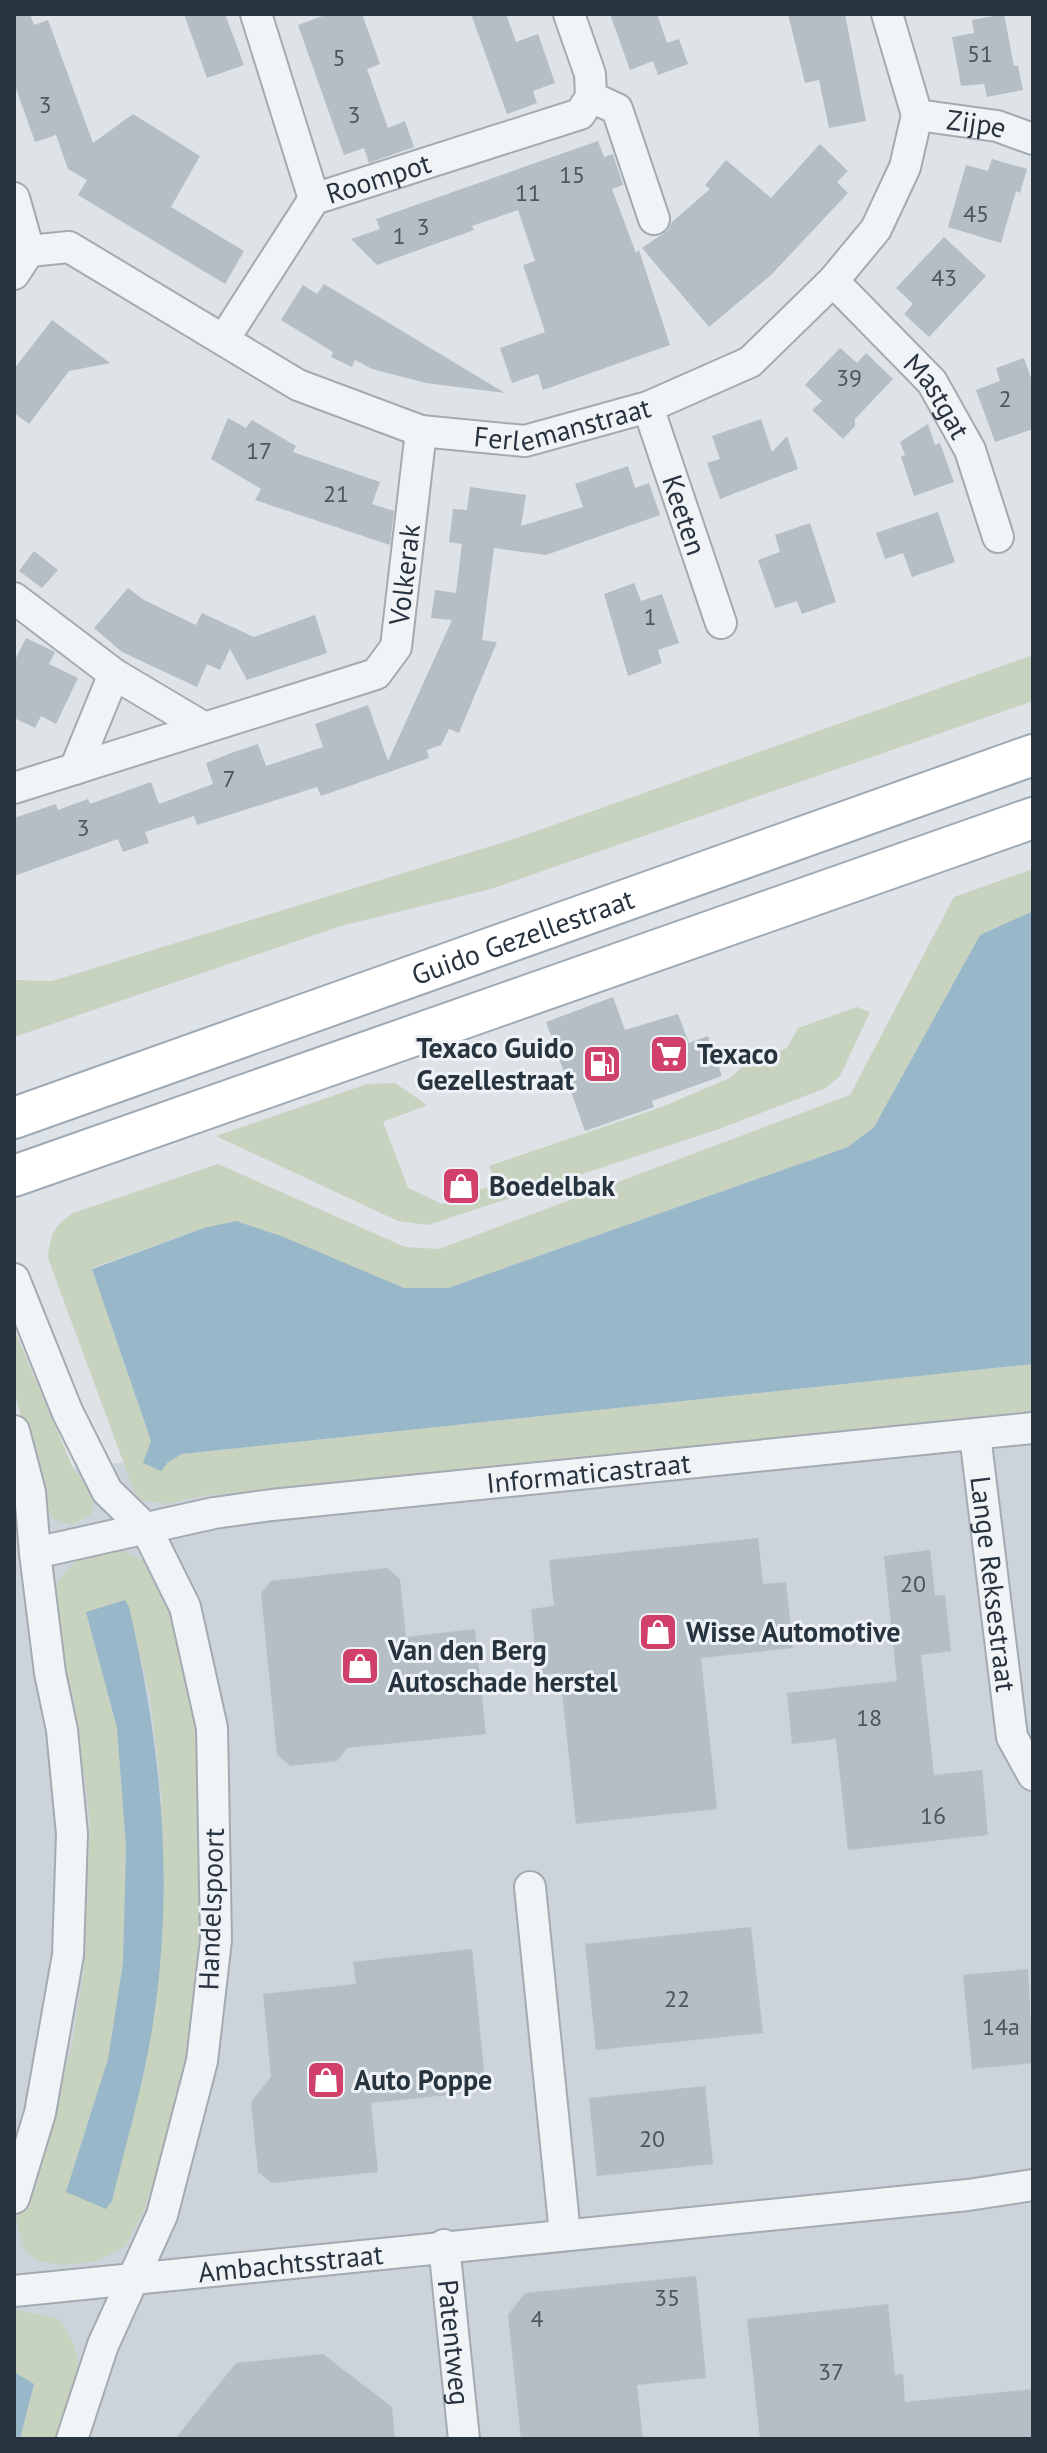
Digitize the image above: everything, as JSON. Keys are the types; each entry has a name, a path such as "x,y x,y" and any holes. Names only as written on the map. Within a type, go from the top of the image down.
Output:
{"main road":[{"name":"Guido Gezellestraat","path":"14,1118 1033,755"},
{"name":"Guido Gezellestraat","path":"14,1176 1033,818"}],"street":[{"path":"256,14 314,199"},
{"path":"569,14 590,74 591,97 617,109 654,219"},
{"name":"Ferlemanstraat","path":"22,262 69,247 298,385 421,431 525,441 648,407 750,362 833,281 876,229 905,167 917,115 887,14"},
{"name":"Roompot","path":"224,339 314,199 580,114 591,97"},
{"name":"Zijpe","path":"917,115 997,126 1033,139"},
{"path":"14,198 22,262"},
{"name":"Mastgat","path":"833,281 932,382 970,450 998,537"},
{"name":"Keeten","path":"648,407 721,623"},
{"name":"Volkerak","path":"14,788 376,674 396,647 421,431"},
{"path":"14,598 114,674 203,727"},
{"path":"75,769 114,674"},
{"name":"Handelspoort","path":"14,1279 67,1411 107,1491 147,1530 185,1607 212,1728 216,1940 202,2061 162,2215 103,2345 72,2439"},
{"name":"Informaticastraat","path":"147,1530 214,1513 272,1505 1033,1428"},
{"path":"14,1431 30,1492 50,1673 62,1730 72,1834 68,1955 40,2113 14,2198"},
{"name":"Lange Reksestraat","path":"975,1435 1012,1737 1033,1775"},
{"path":"35,1553 147,1530"},
{"path":"530,1887 565,2234"},
{"name":"Ambachtsstraat","path":"14,2291 444,2245 968,2195 1033,2185"},
{"name":"Patentweg","path":"444,2245 464,2439"}],"shaded area":[{"path":"1033,1366 1033,2439 14,2439 14,1474"}],"green space":[{"path":"1033,655 1033,701 491,889 341,926 14,1037 14,980 52,981 514,839"},
{"path":"1033,869 1033,911 980,935 874,1127 848,1147 448,1288 404,1288 204,1228 92,1268 151,1441 168,1462 182,1454 1033,1364 1033,1411 201,1496 168,1504 141,1500 134,1491 48,1258 54,1232 73,1213 218,1164 405,1247 439,1249 850,1095 954,897"},
{"path":"857,1007 870,1012 840,1076 826,1088 719,1129 428,1225 398,1221 216,1136 367,1084 395,1083 427,1105 383,1122 408,1188 442,1204 496,1184 489,1166 659,1108 730,1078 743,1066 787,1048 798,1028"},
{"path":"14,1329 74,1470 96,1492 91,1514 72,1525 51,1518 14,1392"},
{"path":"93,1551 125,1551 146,1562 180,1624 195,1705 203,1799 205,1898 196,2007 174,2119 144,2211 124,2248 93,2262 62,2265 38,2261 25,2250 16,2221 71,2051 84,1970 90,1820 74,1699 54,1633 51,1604 58,1582 74,1563","holes":["124,1600 129,1607 150,1697 162,1799 105,2209 66,2191 108,2059 123,1963 126,1847 117,1728 86,1613"]},
{"path":"14,2309 59,2319 76,2351 76,2391 60,2439 20,2439 34,2385 14,2372"}],"water":[{"path":"1033,911 1033,1364 182,1454 168,1462 161,1471 143,1463 151,1441 92,1269 204,1228 236,1221 281,1236 404,1288 448,1288 848,1147 874,1127 980,935"},
{"path":"125,1600 140,1658 156,1762 164,1866 163,1918 160,1971 149,2045 112,2201 106,2209 66,2192 108,2059 123,1963 126,1847 117,1728 86,1612"},
{"path":"14,2372 34,2384 20,2439 14,2439"}],"building":[{"path":"14,14 30,14 34,25 48,20 93,143 133,114 200,156 171,207 244,251 225,284 78,195 87,180 68,169 56,135 35,142 14,83"},
{"path":"184,14 225,14 244,65 207,78"},
{"path":"328,14 362,14 380,64 367,69 388,128 405,121 414,147 369,163 364,148 344,155 298,25"},
{"path":"471,14 506,14 516,42 538,34 555,83 533,91 537,103 507,114"},
{"path":"610,14 657,14 667,43 679,39 688,64 658,75 653,61 630,70"},
{"path":"788,14 845,14 866,121 829,128 819,80 805,83"},
{"path":"1004,14 1014,66 1018,66 1023,90 987,97 984,84 961,86 952,37 974,33 972,20"},
{"path":"598,141 604,157 613,154 623,185 612,189 636,253 639,250 670,345 543,390 538,374 512,383 500,348 545,332 523,265 535,261 518,210 472,226 474,230 377,265 351,239 380,229 376,219"},
{"path":"820,144 848,171 837,182 848,193 771,275 709,327 642,248 667,231 672,222 710,189 705,185 726,160 771,198"},
{"path":"992,159 1027,169 1020,193 1016,191 1001,243 948,227 966,165 988,171"},
{"path":"944,237 986,276 929,337 904,314 913,304 896,288"},
{"path":"324,284 505,393 426,383 372,369 355,360 352,367 331,357 333,352 281,320 303,285 317,294"},
{"path":"52,320 110,363 69,371 29,424 14,413 14,369"},
{"path":"840,348 857,363 866,353 893,379 855,419 855,426 843,439 812,410 822,401 805,385"},
{"path":"1024,358 1033,384 1033,429 995,442 976,390 1000,381 996,368"},
{"path":"228,418 246,428 252,420 296,446 293,452 380,482 372,504 394,511 390,545 255,500 261,489 211,459"},
{"path":"761,419 772,452 787,436 798,469 720,499 707,463 720,459 712,436"},
{"path":"928,424 935,445 940,443 954,482 914,496 901,457 905,455 900,442"},
{"path":"628,466 635,488 649,483 660,515 546,555 494,548 482,640 497,642 459,733 449,729 441,745 427,750 429,758 321,796 317,787 197,825 194,816 145,832 149,843 123,852 118,839 14,876 14,818 56,804 58,810 88,799 90,804 151,782 159,804 213,784 206,763 234,752 258,744 266,766 323,747 315,724 368,705 388,761 452,620 431,618 435,590 456,593 462,544 449,542 453,509 467,510 470,487 526,495 521,526 583,507 575,484"},
{"path":"938,512 955,562 912,577 903,553 885,559 876,533"},
{"path":"810,523 836,602 802,614 797,601 775,608 758,560 780,552 775,535"},
{"path":"34,551 58,570 42,588 19,571"},
{"path":"634,583 641,601 662,594 679,643 658,650 662,663 628,676 604,594"},
{"path":"128,588 144,600 196,625 202,613 254,637 315,615 327,653 247,680 230,649 220,670 207,664 197,687 122,652 94,628"},
{"path":"26,638 55,652 49,664 78,678 56,724 41,716 35,728 14,718 14,662"},
{"path":"613,997 625,1030 678,1014 689,1043 708,1036 722,1076 652,1101 654,1107 585,1131 546,1022"},
{"path":"758,1538 763,1584 786,1582 793,1648 701,1658 717,1809 576,1824 560,1673 538,1675 531,1609 554,1606 549,1560"},
{"path":"930,1550 935,1596 945,1595 951,1651 921,1655 934,1775 982,1770 988,1835 848,1850 836,1739 792,1744 787,1693 897,1681 884,1556"},
{"path":"387,1568 400,1579 406,1637 475,1629 486,1734 347,1748 337,1761 290,1766 277,1755 261,1593 271,1581"},
{"path":"751,1927 763,2033 596,2050 585,1944"},
{"path":"472,1949 486,2091 371,2103 378,2172 272,2183 258,2172 251,2102 271,2077 263,1994 356,1984 353,1962"},
{"path":"1028,1969 1033,2063 972,2069 963,1975"},
{"path":"705,2086 713,2164 597,2176 589,2098"},
{"path":"696,2276 706,2378 637,2385 643,2439 521,2439 508,2315 525,2293"},
{"path":"888,2304 895,2375 903,2374 905,2402 1033,2389 1033,2439 760,2439 747,2319"},
{"path":"323,2354 392,2407 395,2439 175,2439 236,2363"}],"place":[{"name":"Texaco","path":"669,1054"},
{"name":"Texaco Guido Gezellestraat","path":"602,1064"},
{"name":"Boedelbak","path":"461,1186"},
{"name":"Wisse Automotive","path":"658,1632"},
{"name":"Van den Berg Autoschade herstel","path":"360,1666"},
{"name":"Auto Poppe","path":"326,2080"}]}
